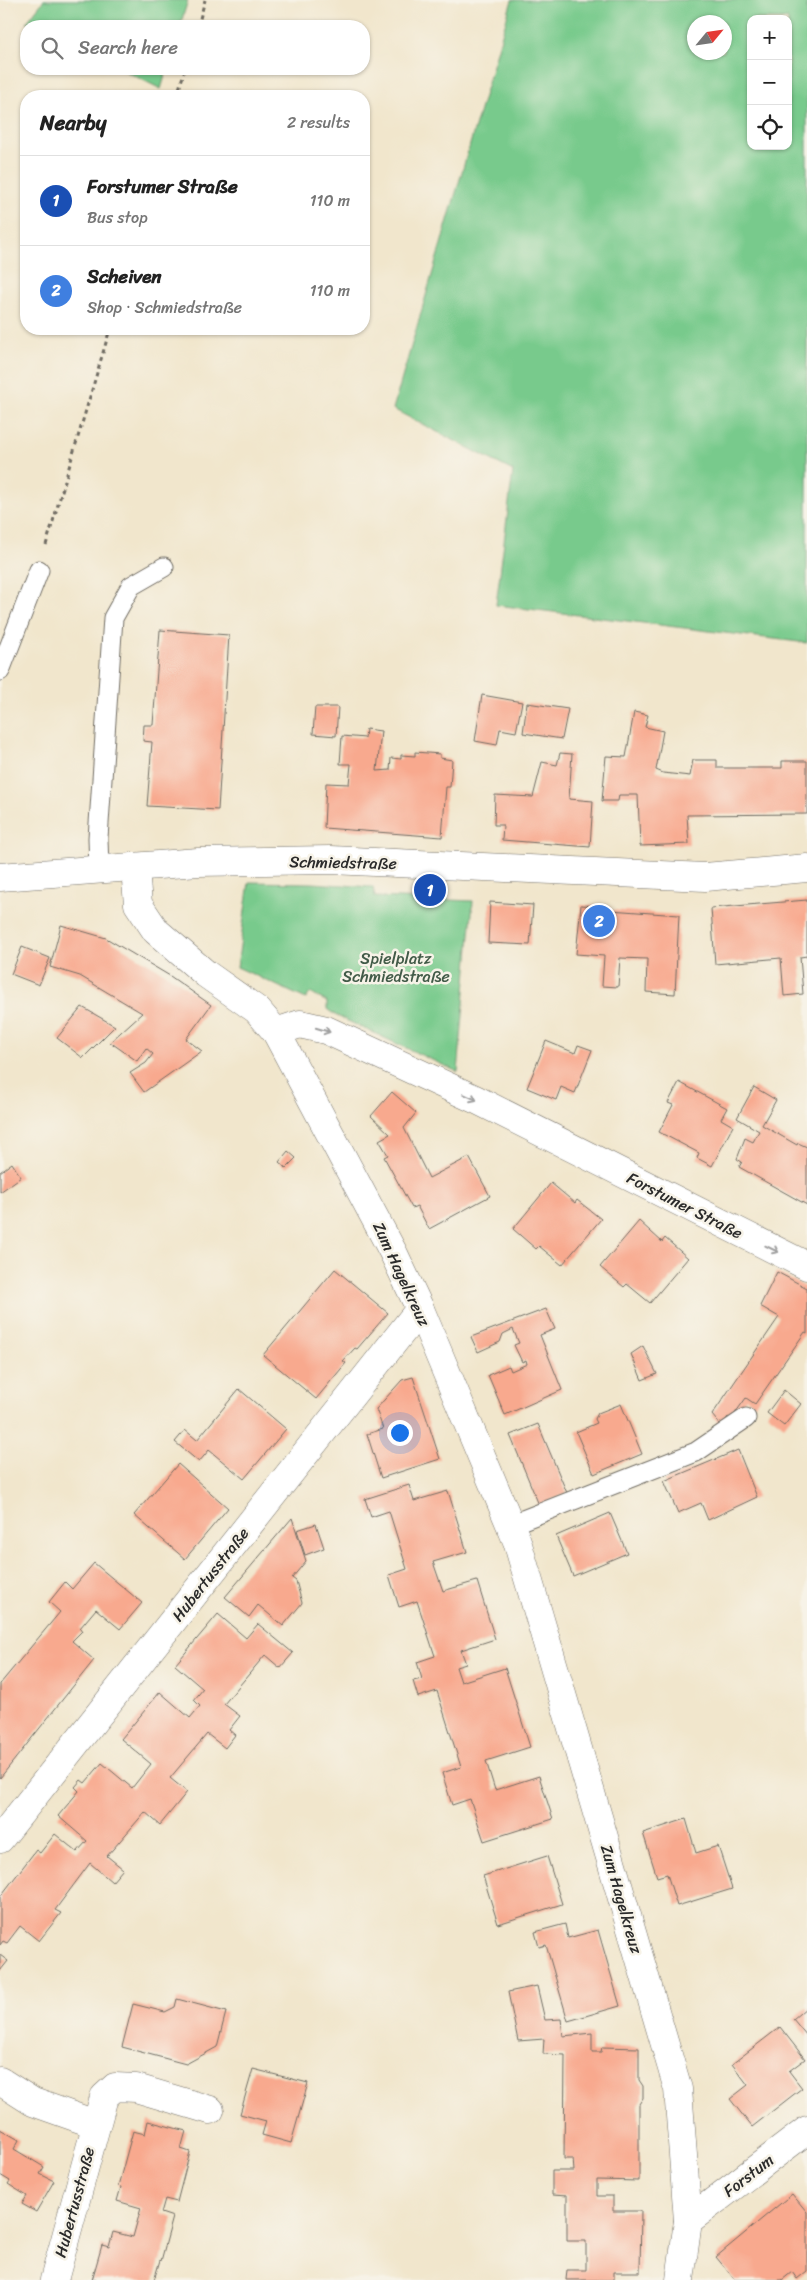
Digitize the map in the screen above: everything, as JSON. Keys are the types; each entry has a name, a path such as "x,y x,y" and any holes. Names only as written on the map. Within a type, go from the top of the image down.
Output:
{"street":[{"name":"Schmiedstraße","path":"0,877 198,862 331,860 704,878 807,868"},
{"path":"135,868 138,904 156,931 206,974 257,1010 276,1032"},
{"name":"Forstumer Straße","path":"276,1032 300,1024 326,1030 477,1100 807,1266"},
{"name":"Zum Hagelkreuz","path":"276,1032 393,1252 420,1309 510,1525 522,1560 678,2090 688,2221 680,2280"},
{"name":"Hubertusstraße","path":"0,1840 420,1309"},
{"name":"Hubertusstraße","path":"0,2081 33,2102 95,2124"},
{"name":"Hubertusstraße","path":"54,2280 95,2124 104,2097 116,2087 136,2088 210,2110"},
{"name":"Forstum","path":"688,2221 807,2130"}],"lane":[{"path":"99,870 98,838 114,618 131,586 164,567"},
{"path":"0,671 39,570"},
{"path":"510,1525 696,1452 746,1418"}],"path":[{"path":"200,20 206,0"},
{"path":"179,90 183,75"},
{"path":"39,570 108,335"}],"green space":[{"path":"44,0 188,0 182,20 29,20"},
{"path":"512,0 807,0 807,643 496,605 513,471 393,409"},
{"path":"133,75 165,75 161,89"},
{"name":"Spielplatz Schmiedstraße","path":"249,882 312,883 373,887 375,897 473,901 458,1072 335,1015 327,1009 327,1002 310,993 306,999 237,967"}],"building":[{"path":"160,630 229,635 218,810 147,806 152,742 143,741 144,725 153,725"},
{"path":"482,695 522,702 516,732 500,729 497,745 475,741"},
{"path":"527,703 568,709 562,739 523,733"},
{"path":"315,707 338,707 336,736 313,734"},
{"path":"634,712 648,715 645,727 663,731 656,770 663,773 690,776 693,760 717,760 717,768 782,768 782,761 807,761 807,814 687,815 689,844 640,846 638,795 619,795 618,801 602,801 606,756 626,757"},
{"path":"366,729 381,731 377,771 390,770 391,758 401,759 401,755 415,756 415,752 440,754 440,758 452,760 450,787 446,787 442,837 324,828 326,783 349,784 351,764 340,764 342,736 365,738"},
{"path":"560,753 572,754 569,799 593,801 590,847 502,840 503,825 494,825 495,795 533,797 542,762 557,765"},
{"path":"807,900 807,956 800,957 803,994 784,996 781,958 715,964 711,908"},
{"path":"490,902 533,905 530,945 488,943"},
{"path":"581,905 610,907 610,910 679,915 675,994 646,992 647,959 620,958 618,987 602,986 604,956 576,954"},
{"path":"61,925 106,938 170,976 211,1005 186,1039 202,1051 144,1092 130,1073 146,1063 153,1054 146,1048 137,1061 110,1042 142,1013 80,976 50,967"},
{"path":"22,947 50,958 39,985 11,974"},
{"path":"82,1007 115,1026 83,1058 57,1038"},
{"path":"546,1041 575,1053 578,1045 592,1050 575,1093 561,1087 556,1100 527,1088"},
{"path":"679,1082 727,1108 721,1119 733,1126 712,1166 697,1158 699,1153 659,1132 673,1105 668,1103"},
{"path":"754,1087 776,1100 762,1125 797,1145 798,1143 807,1147 807,1205 739,1167 742,1162 737,1159 745,1138 753,1142 759,1131 737,1118"},
{"path":"392,1092 416,1113 404,1128 429,1178 469,1157 490,1196 429,1229 417,1206 412,1208 384,1157 388,1155 379,1140 390,1134 371,1116"},
{"path":"288,1151 296,1158 286,1168 279,1162"},
{"path":"12,1163 21,1177 0,1192 0,1172"},
{"path":"551,1183 575,1203 577,1200 601,1219 562,1265 539,1246 536,1249 513,1229"},
{"path":"639,1221 662,1242 665,1238 688,1258 650,1303 627,1284 624,1287 600,1267"},
{"path":"335,1269 388,1313 357,1349 355,1348 343,1361 346,1363 316,1399 263,1355"},
{"path":"777,1272 807,1288 807,1333 805,1332 755,1404 746,1398 731,1419 728,1417 721,1426 712,1415 779,1317 760,1306"},
{"path":"546,1309 555,1329 540,1335 562,1390 505,1415 488,1375 509,1366 511,1371 527,1364 526,1360 522,1362 514,1345 519,1343 513,1329 503,1334 500,1342 478,1352 471,1337"},
{"path":"643,1346 657,1374 642,1380 631,1354"},
{"path":"413,1377 440,1459 381,1478 367,1434 383,1429 376,1409 402,1380"},
{"path":"239,1389 286,1429 244,1479 209,1450 199,1462 175,1442 185,1430 197,1440"},
{"path":"784,1390 801,1404 784,1426 767,1413"},
{"path":"621,1404 642,1454 594,1474 576,1432 597,1423 595,1419 598,1413"},
{"path":"538,1424 567,1493 539,1505 510,1435"},
{"path":"738,1450 757,1497 708,1520 701,1503 678,1513 664,1481"},
{"path":"178,1464 228,1508 185,1559 134,1515"},
{"path":"409,1485 414,1501 448,1491 467,1552 433,1562 443,1591 477,1581 495,1639 461,1650 466,1664 456,1667 461,1682 505,1668 530,1747 486,1761 495,1790 539,1776 553,1819 484,1841 470,1799 452,1805 442,1773 461,1767 437,1691 418,1697 413,1681 422,1679 417,1662 435,1656 417,1601 399,1607 389,1575 407,1569 389,1511 371,1517 365,1499"},
{"path":"610,1513 627,1553 573,1576 556,1536"},
{"path":"292,1518 306,1561 292,1578 296,1581 302,1603 283,1626 258,1605 249,1617 225,1597"},
{"path":"316,1524 324,1548 305,1555 297,1530"},
{"path":"94,1563 142,1603 120,1629 96,1609 80,1628 82,1631 72,1641 94,1660 0,1778 0,1684 60,1612 49,1602 65,1582 72,1589"},
{"path":"218,1614 246,1638 258,1624 293,1653 280,1668 265,1655 224,1704 240,1716 229,1730 235,1735 225,1748 207,1734 170,1778 187,1792 160,1825 145,1812 107,1856 123,1869 112,1882 90,1863 55,1910 61,1913 39,1941 20,1926 7,1943 3,1941 0,1945 0,1897 36,1850 40,1853 55,1834 77,1852 87,1841 58,1816 79,1791 75,1787 81,1780 85,1783 102,1763 132,1788 151,1764 121,1739 160,1692 190,1718 200,1706 194,1700 203,1689 175,1665"},
{"path":"686,1819 696,1853 718,1846 732,1889 677,1906 667,1874 657,1877 643,1833"},
{"path":"547,1856 562,1904 498,1924 483,1876"},
{"path":"565,1924 568,1938 598,1930 620,2006 568,2021 546,1945 539,1947 535,1932"},
{"path":"0,1955 8,1961 0,1971"},
{"path":"537,1986 545,2020 561,2019 563,2036 592,2033 592,2052 601,2052 602,2047 639,2048 639,2080 643,2086 643,2098 639,2104 639,2181 597,2180 597,2196 613,2196 613,2211 641,2211 640,2272 614,2272 614,2280 566,2280 567,2270 586,2270 586,2241 567,2241 567,2196 552,2195 552,2171 574,2171 573,2159 564,2159 565,2055 543,2054 544,2039 518,2041 508,1992"},
{"path":"177,1999 226,2012 217,2047 186,2064 122,2047 133,2004 165,2012 175,2007"},
{"path":"807,2007 807,2036 793,2019"},
{"path":"780,2027 805,2059 789,2071 802,2088 752,2127 730,2099 748,2085 732,2064"},
{"path":"253,2069 308,2083 291,2143 262,2135 266,2121 240,2114"},
{"path":"148,2121 186,2131 181,2149 190,2152 177,2202 165,2199 161,2213 173,2217 161,2261 154,2280 92,2280 102,2245 109,2247 113,2232 133,2237 141,2208 117,2201 121,2187 118,2186 133,2131 145,2134"},
{"path":"0,2129 19,2140 14,2149 44,2167 40,2174 54,2181 36,2212 22,2204 27,2196 8,2184 10,2181 0,2175"},
{"path":"792,2194 807,2212 807,2271 797,2279 792,2272 782,2280 735,2280 716,2257"}],"place":[{"name":"Forstumer Straße","path":"430,890"},
{"name":"Scheiven","path":"599,921"}]}
